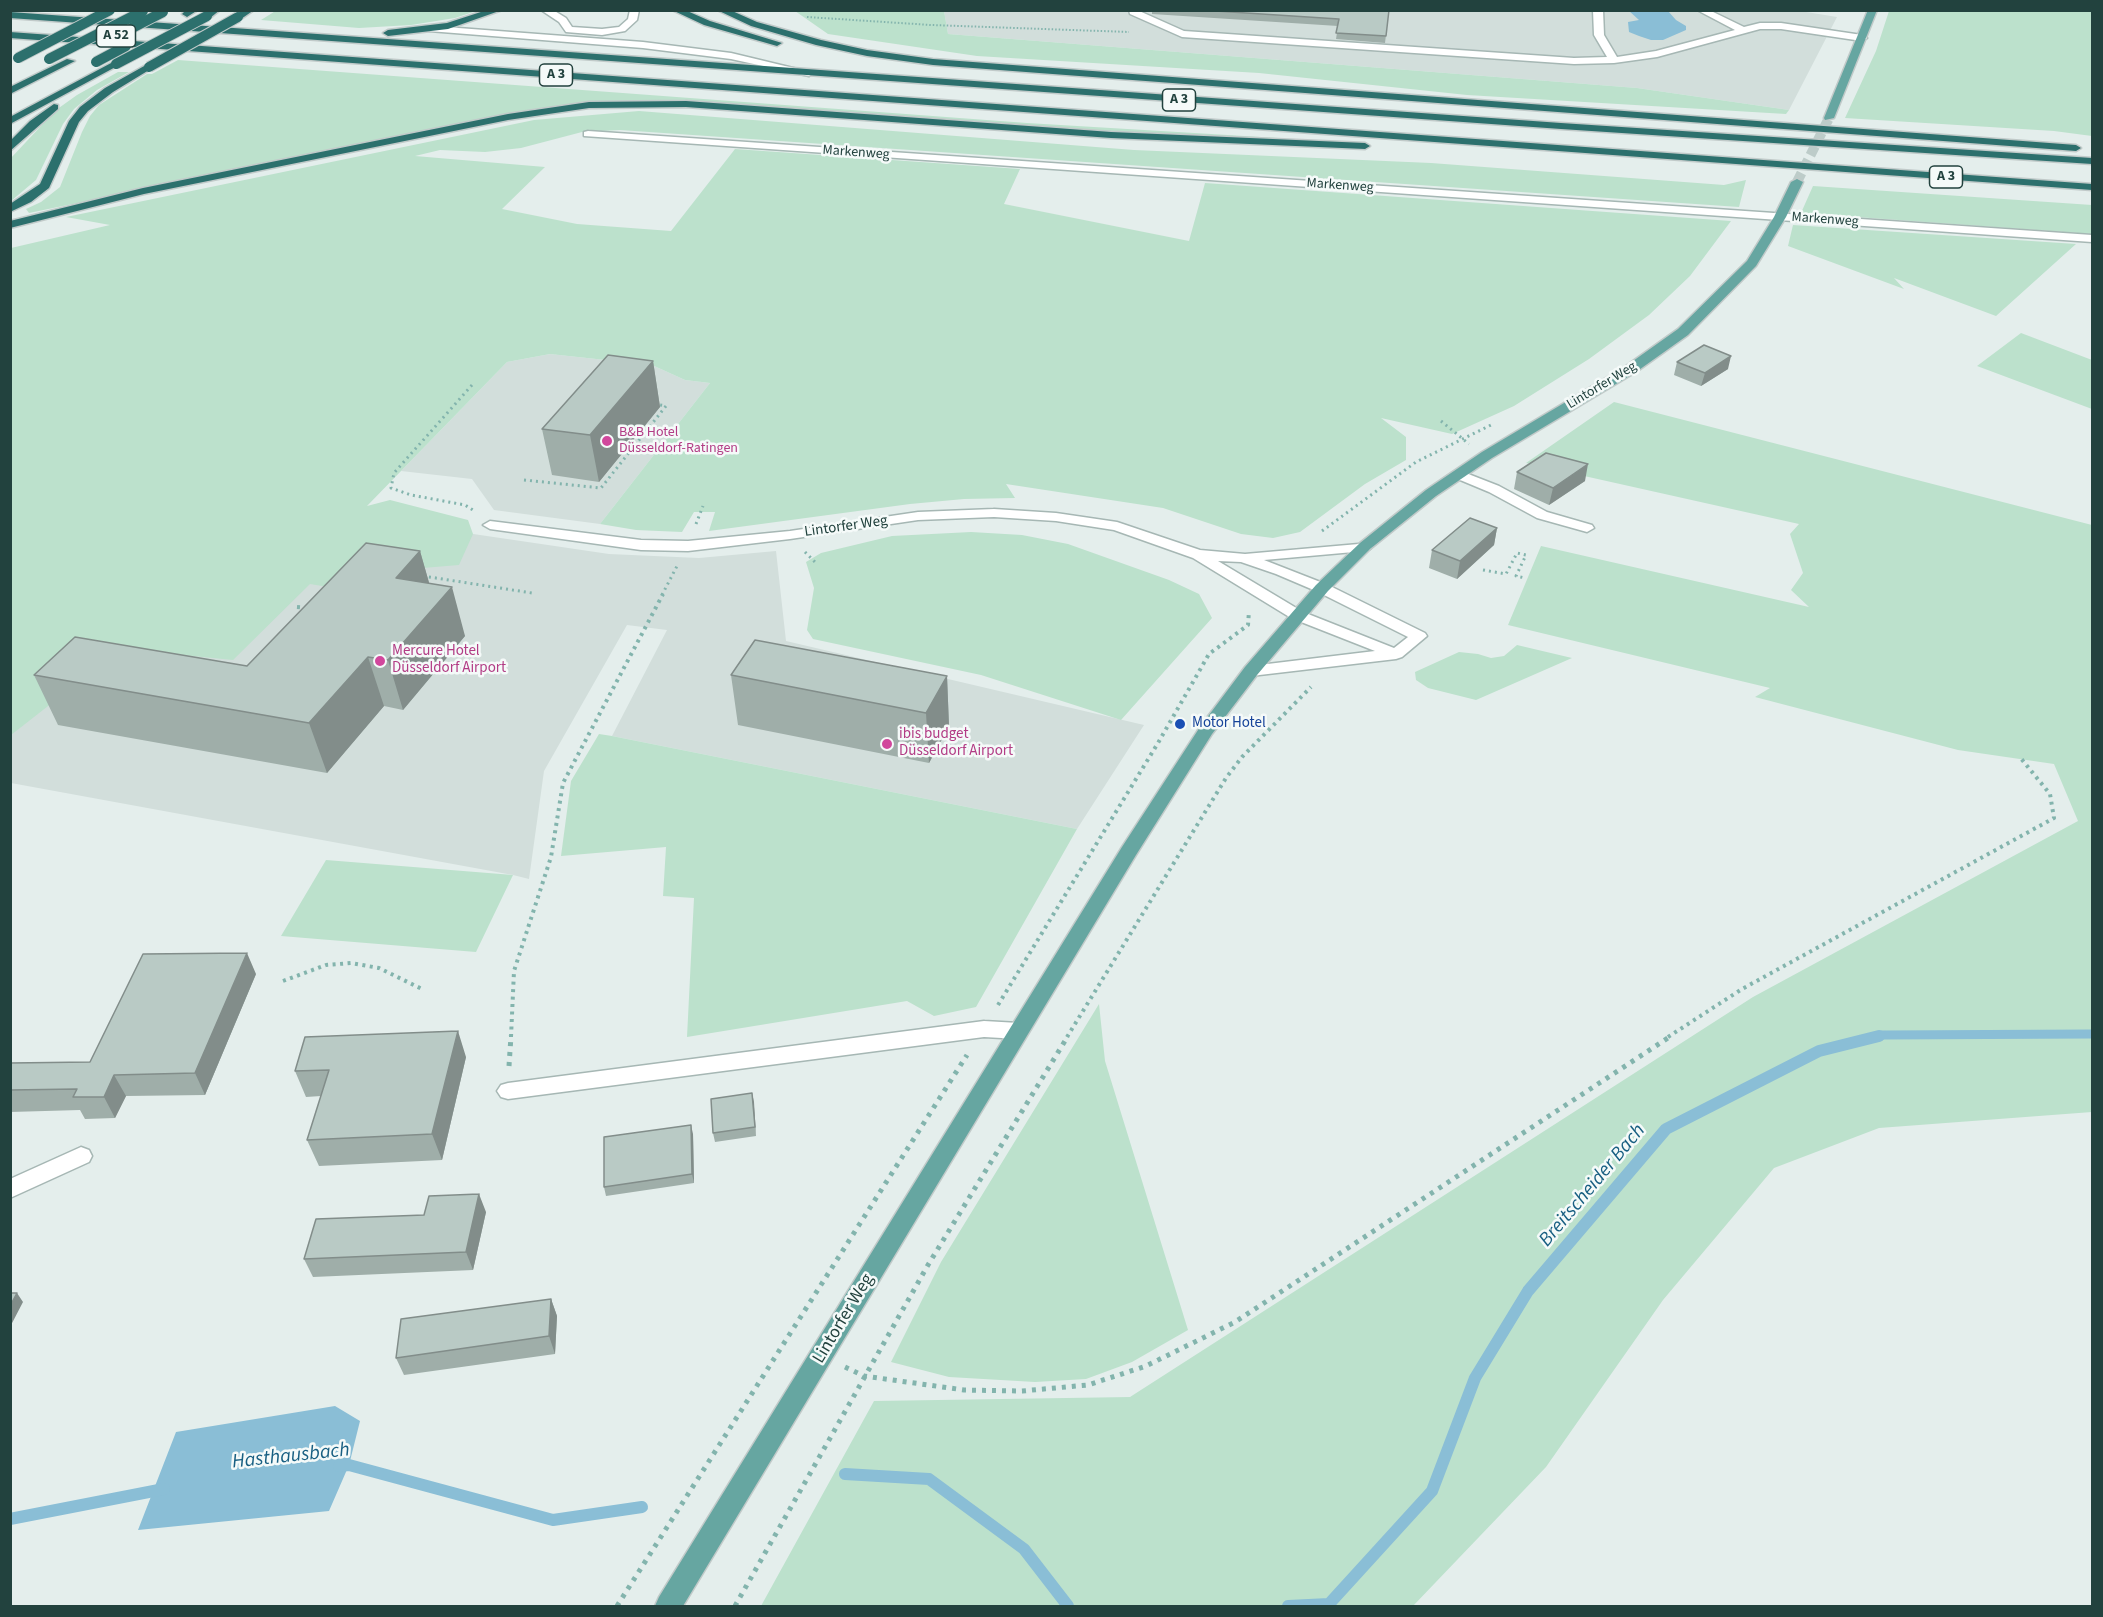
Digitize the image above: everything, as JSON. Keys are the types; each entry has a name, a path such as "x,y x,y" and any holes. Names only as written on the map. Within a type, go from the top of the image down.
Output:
{"highway":[{"path":"14,60 110,10"},
{"path":"10,120 99,67 116,64 216,10"},
{"path":"10,209 32,197 45,186 74,121 84,109 108,90 250,10"},
{"path":"265,33 391,33 432,29 473,20 498,10"},
{"path":"675,10 742,34 819,51 899,63 963,64 1338,91 1494,106 2009,141 2092,150"},
{"path":"721,10 775,31 841,48 963,64"},
{"path":"10,79 143,11"},
{"name":"A 52","path":"10,91 164,11"},
{"name":"A 52","path":"69,77 99,67 190,12"},
{"name":"A 3","path":"10,15 817,74 2092,161"},
{"name":"A 3","path":"10,35 2092,187"},
{"path":"10,148 99,67"},
{"path":"10,225 133,194 508,117 589,105 686,104 1111,135 1800,167"}],"main road":[{"path":"1828,118 1873,10"},
{"name":"Lintorfer Weg","path":"668,1606 1129,851 1206,731 1251,671 1322,588 1365,546 1431,493 1487,455 1631,369 1683,332 1752,262 1780,217 1797,182"}],"street":[{"path":"545,10 563,21 569,30"},
{"path":"559,37 569,30 602,32 622,28 632,20 635,10"},
{"path":"1598,10 1599,35 1614,60"},
{"path":"1701,10 1742,30"},
{"path":"1137,13 1182,34 1574,61 1614,60 1657,54 1742,30 1781,26 1862,38"},
{"path":"432,29 559,37 731,56 817,74"},
{"name":"Markenweg","path":"588,134 2092,239"},
{"path":"1458,474 1494,489 1542,514 1587,528"},
{"name":"Lintorfer Weg","path":"490,525 641,545 688,546 790,536 918,516 994,513 1056,517 1117,526 1198,555 1297,615"},
{"name":"Lintorfer Weg","path":"1198,555 1244,558 1365,546"},
{"name":"Lintorfer Weg","path":"1244,558 1322,588"},
{"path":"1251,671 1396,654 1419,636 1322,588"},
{"path":"1297,615 1396,654"},
{"path":"508,1091 984,1029 1019,1031"},
{"path":"10,1189 81,1156"}],"path":[{"path":"804,17 932,25 1134,32"},
{"path":"472,385 394,473 391,488 411,495 465,505 490,525"},
{"path":"524,480 601,488 666,406 654,404"},
{"path":"1441,421 1460,439 1487,455"},
{"path":"508,1091 514,971 551,857 563,783 688,546"},
{"path":"1483,570 1506,574 1517,554 1526,555 1516,576 1525,578"},
{"path":"422,575 532,593"},
{"path":"297,606 319,609"},
{"path":"735,1606 928,1265 1226,778 1242,757 1295,700 1349,658"},
{"path":"822,1356 864,1376 964,1390 1022,1391 1088,1385 1146,1366 1235,1322 1742,989 2054,818 2050,794 2019,756"},
{"path":"283,981 326,965 351,963 379,968 422,989"}],"shaded area":[{"path":"1794,10 1837,17 1789,110 1637,88 948,34 944,11"},
{"path":"550,354 652,365 685,380 710,383 600,524 494,510 472,479 401,471 507,362"},
{"path":"229,498 609,554 699,558 776,551 786,641 1144,725 1077,829 612,736 667,630 627,625 544,771 529,879 11,783 11,698"}],"green space":[{"path":"277,10 476,11 455,18 411,25 359,28 261,20"},
{"path":"795,11 944,11 948,34 1637,88 1789,110 1786,114 1467,95 1259,73 977,56 828,34"},
{"path":"1889,11 2092,11 2092,136 2054,131 1845,118 1876,51"},
{"path":"178,60 1027,123 1278,138 1277,141 1092,131 696,102 608,101 518,112 29,213 26,209 41,202 60,187 82,132 99,105 147,74 152,74"},
{"path":"118,72 129,72 97,90 74,109 63,124 36,180 11,201 10,159 56,110 77,95"},
{"path":"639,111 1134,150 1431,163 1724,185 1746,180 1739,207 620,130 582,132 521,148 485,152 440,150 415,156 545,167 502,209 577,224 671,231 735,149 1020,169 1004,204 1189,241 1205,183 1731,221 1690,276 1649,315 1589,359 1514,406 1452,434 1381,418 1406,437 1406,460 1365,484 1300,532 1273,538 1241,534 1163,508 1006,484 1015,498 964,499 910,504 709,531 715,512 694,512 682,532 636,530 600,524 710,383 685,380 652,365 550,354 507,362 367,506 390,500 468,520 473,534 459,565 387,571 340,589 310,584 233,660 121,649 11,735 11,248 110,225 66,217 534,120"},
{"path":"1813,186 2092,205 2092,234 1801,213"},
{"path":"1793,225 2076,244 1996,316 1894,278 1904,289 1788,246"},
{"path":"2021,333 2092,360 2092,409 1977,366"},
{"path":"1614,402 2092,525 2092,1112 1879,1128 1774,1168 1663,1300 1546,1467 1413,1606 761,1606 874,1401 1130,1397 1753,997 2078,821 2054,764 1958,750 1755,697 1770,688 1508,625 1541,546 1809,607 1791,590 1803,573 1790,534 1799,524 1526,463"},
{"path":"971,532 1022,535 1068,544 1169,580 1199,594 1212,618 1121,720 981,675 813,639 807,630 814,588 806,562 821,553 892,536"},
{"path":"1517,645 1572,658 1476,700 1428,688 1416,680 1415,672 1459,652 1491,658 1504,656"},
{"path":"599,734 1077,829 976,1007 934,1016 907,1001 687,1037 694,898 663,896 666,847 561,856 571,781"},
{"path":"326,860 513,875 476,952 281,936"},
{"path":"1099,1004 1105,1061 1188,1330 1132,1362 1086,1379 1035,1382 949,1377 891,1362 941,1262"}],"water":[{"path":"1628,10 1668,11 1686,26 1686,30 1663,40 1651,40 1639,36 1629,32 1628,22 1639,20"},
{"path":"335,1406 360,1421 349,1465 329,1511 138,1530 176,1432"}],"building":[{"path":"1200,10 1389,10 1386,36 1336,33 1339,19"},
{"path":"1704,345 1731,356 1705,373 1677,362"},
{"path":"608,355 653,361 590,435 542,429"},
{"path":"1546,453 1588,464 1553,488 1517,472"},
{"path":"1470,518 1497,528 1460,561 1432,550"},
{"path":"366,543 420,551 396,578 452,587 388,660 368,657 309,723 34,675 75,637 247,666"},
{"path":"755,640 947,676 926,713 731,675"},
{"path":"247,953 195,1073 114,1075 104,1097 73,1097 77,1089 10,1090 10,1063 90,1062 143,954"},
{"path":"458,1031 432,1134 307,1140 329,1070 295,1071 305,1037"},
{"path":"752,1093 755,1127 713,1133 711,1099"},
{"path":"691,1125 692,1174 604,1187 604,1137"},
{"path":"479,1194 466,1252 304,1259 316,1219 424,1215 429,1196"},
{"path":"10,1293 17,1293 10,1306"},
{"path":"551,1299 549,1336 396,1358 401,1319"}],"waterway":[{"name":"Breitscheider Bach","path":"1873,1037 1883,1035 2092,1034"},
{"name":"Breitscheider Bach","path":"1288,1606 1329,1604 1432,1491 1475,1378 1528,1291 1666,1129 1819,1051 1879,1036"},
{"name":"Hasthausbach","path":"339,1466 349,1465 553,1520 642,1507"},
{"name":"Hasthausbach","path":"845,1474 929,1479 1024,1549 1068,1606"},
{"name":"Hasthausbach","path":"10,1519 164,1489"}],"tunnel":[{"path":"1797,182 1829,118"}],"place":[{"name":"B&B Hotel Düsseldorf-Ratingen","path":"607,441"},
{"name":"Mercure Hotel Düsseldorf Airport","path":"380,661"},
{"name":"Motor Hotel","path":"1180,724"},
{"name":"ibis budget Düsseldorf Airport","path":"887,744"}]}
